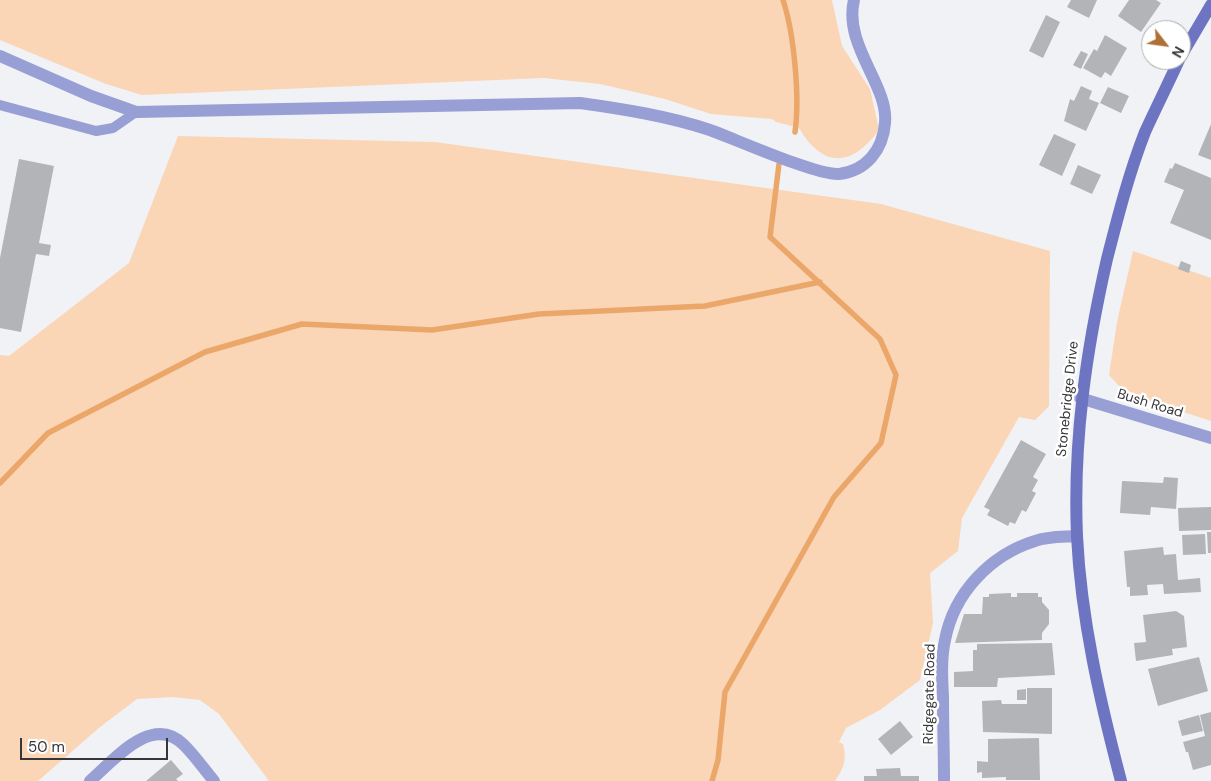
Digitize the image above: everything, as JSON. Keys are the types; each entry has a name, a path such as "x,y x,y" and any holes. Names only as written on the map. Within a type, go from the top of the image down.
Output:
{"street":[{"path":"0,56 90,96 136,112 580,102 634,111 708,130 811,168 836,175 856,171 869,162 880,143 885,123 884,105 857,42 852,8 854,0"},
{"path":"1191,39 1211,5"},
{"name":"Stonebridge Drive","path":"1121,781 1096,682 1084,609 1077,536 1076,468 1080,398 1094,317 1120,206 1145,132 1174,70"},
{"name":"Bush Road","path":"1080,398 1211,438"},
{"name":"Ridgegate Road","path":"944,781 942,669 944,641 951,616 964,594 982,572 1008,552 1037,540 1077,536"},
{"path":"90,781 134,744 146,736 158,733 171,736 183,744 214,781"}],"lane":[{"path":"0,105 96,131 113,128 136,112"}],"shaded area":[{"path":"0,0 832,0 842,46 870,89 879,130 858,151 838,158 818,151 799,128 776,122 772,119 711,114 665,99 600,84 544,78 142,95 106,84 0,40"},
{"path":"178,136 435,142 881,204 1050,251 1049,406 1035,420 1019,417 962,518 958,551 930,573 933,623 920,680 880,710 846,728 839,742 843,744 844,764 835,781 269,781 219,714 200,700 173,697 137,699 100,727 38,781 0,781 0,355 9,356 129,263"},
{"path":"1133,251 1211,278 1211,421 1134,396 1121,388 1109,375 1117,322"}],"building":[{"path":"1071,0 1097,0 1089,18 1067,7"},
{"path":"1129,0 1156,0 1161,3 1149,20 1141,20 1141,32 1118,16"},
{"path":"1046,15 1060,22 1043,58 1029,51"},
{"path":"1105,35 1127,48 1111,76 1105,72 1101,78 1083,68 1094,49 1097,51"},
{"path":"1081,51 1088,54 1081,69 1073,65"},
{"path":"1081,86 1092,91 1089,99 1099,103 1086,131 1064,121 1070,99 1074,101"},
{"path":"1108,87 1129,96 1121,113 1100,103"},
{"path":"1211,124 1211,160 1198,155"},
{"path":"1054,134 1076,144 1062,176 1039,165"},
{"path":"19,159 54,166 39,243 51,245 49,256 36,254 21,332 0,328 0,258"},
{"path":"1175,163 1211,178 1211,240 1170,223 1184,190 1164,182 1170,168 1172,169"},
{"path":"1078,165 1101,175 1092,194 1070,184"},
{"path":"1181,261 1191,265 1189,273 1178,269"},
{"path":"1021,440 1046,454 1033,477 1038,480 1032,491 1036,493 1026,512 1022,510 1015,524 1010,522 1008,526 987,515 990,510 984,507"},
{"path":"1164,477 1178,478 1176,509 1151,507 1150,515 1120,513 1122,481 1163,483"},
{"path":"1211,507 1211,530 1179,531 1178,508"},
{"path":"1207,532 1211,532 1211,553 1208,553"},
{"path":"1205,534 1206,554 1183,555 1182,535"},
{"path":"1163,547 1164,555 1176,554 1178,580 1200,578 1201,592 1164,594 1163,584 1147,585 1148,595 1130,596 1130,587 1127,587 1124,551"},
{"path":"1011,593 1011,597 1017,597 1017,593 1038,593 1038,597 1042,597 1042,602 1049,610 1049,624 1042,633 1042,640 955,643 964,614 982,614 983,597 989,597 989,594"},
{"path":"1176,611 1184,616 1187,647 1172,649 1173,655 1136,661 1134,643 1146,642 1143,615"},
{"path":"1052,643 1055,675 998,678 997,687 954,687 954,672 973,671 973,650 977,650 977,644"},
{"path":"1199,657 1208,691 1158,706 1148,669"},
{"path":"1027,688 1052,688 1052,734 983,732 982,701 1001,700 1002,704 1027,704"},
{"path":"1026,689 1026,700 1017,700 1017,690"},
{"path":"1211,712 1211,765 1193,770 1183,742 1205,736 1200,715"},
{"path":"1199,715 1203,731 1182,736 1178,721"},
{"path":"900,721 913,737 891,755 878,739"},
{"path":"1039,738 1040,780 1006,780 1006,777 982,778 982,772 977,773 977,761 988,762 988,739"},
{"path":"171,760 183,774 176,779 178,781 146,781"},
{"path":"900,768 901,776 919,776 919,781 864,781 864,776 877,776 876,769"}],"waterway":[{"path":"783,0 795,65 797,101 795,132"},
{"path":"712,781 718,760 725,692 834,497 881,443 896,375 880,339 770,237 779,164"},
{"path":"0,483 48,433 205,352 302,324 432,330 539,314 705,306 820,282"}]}
